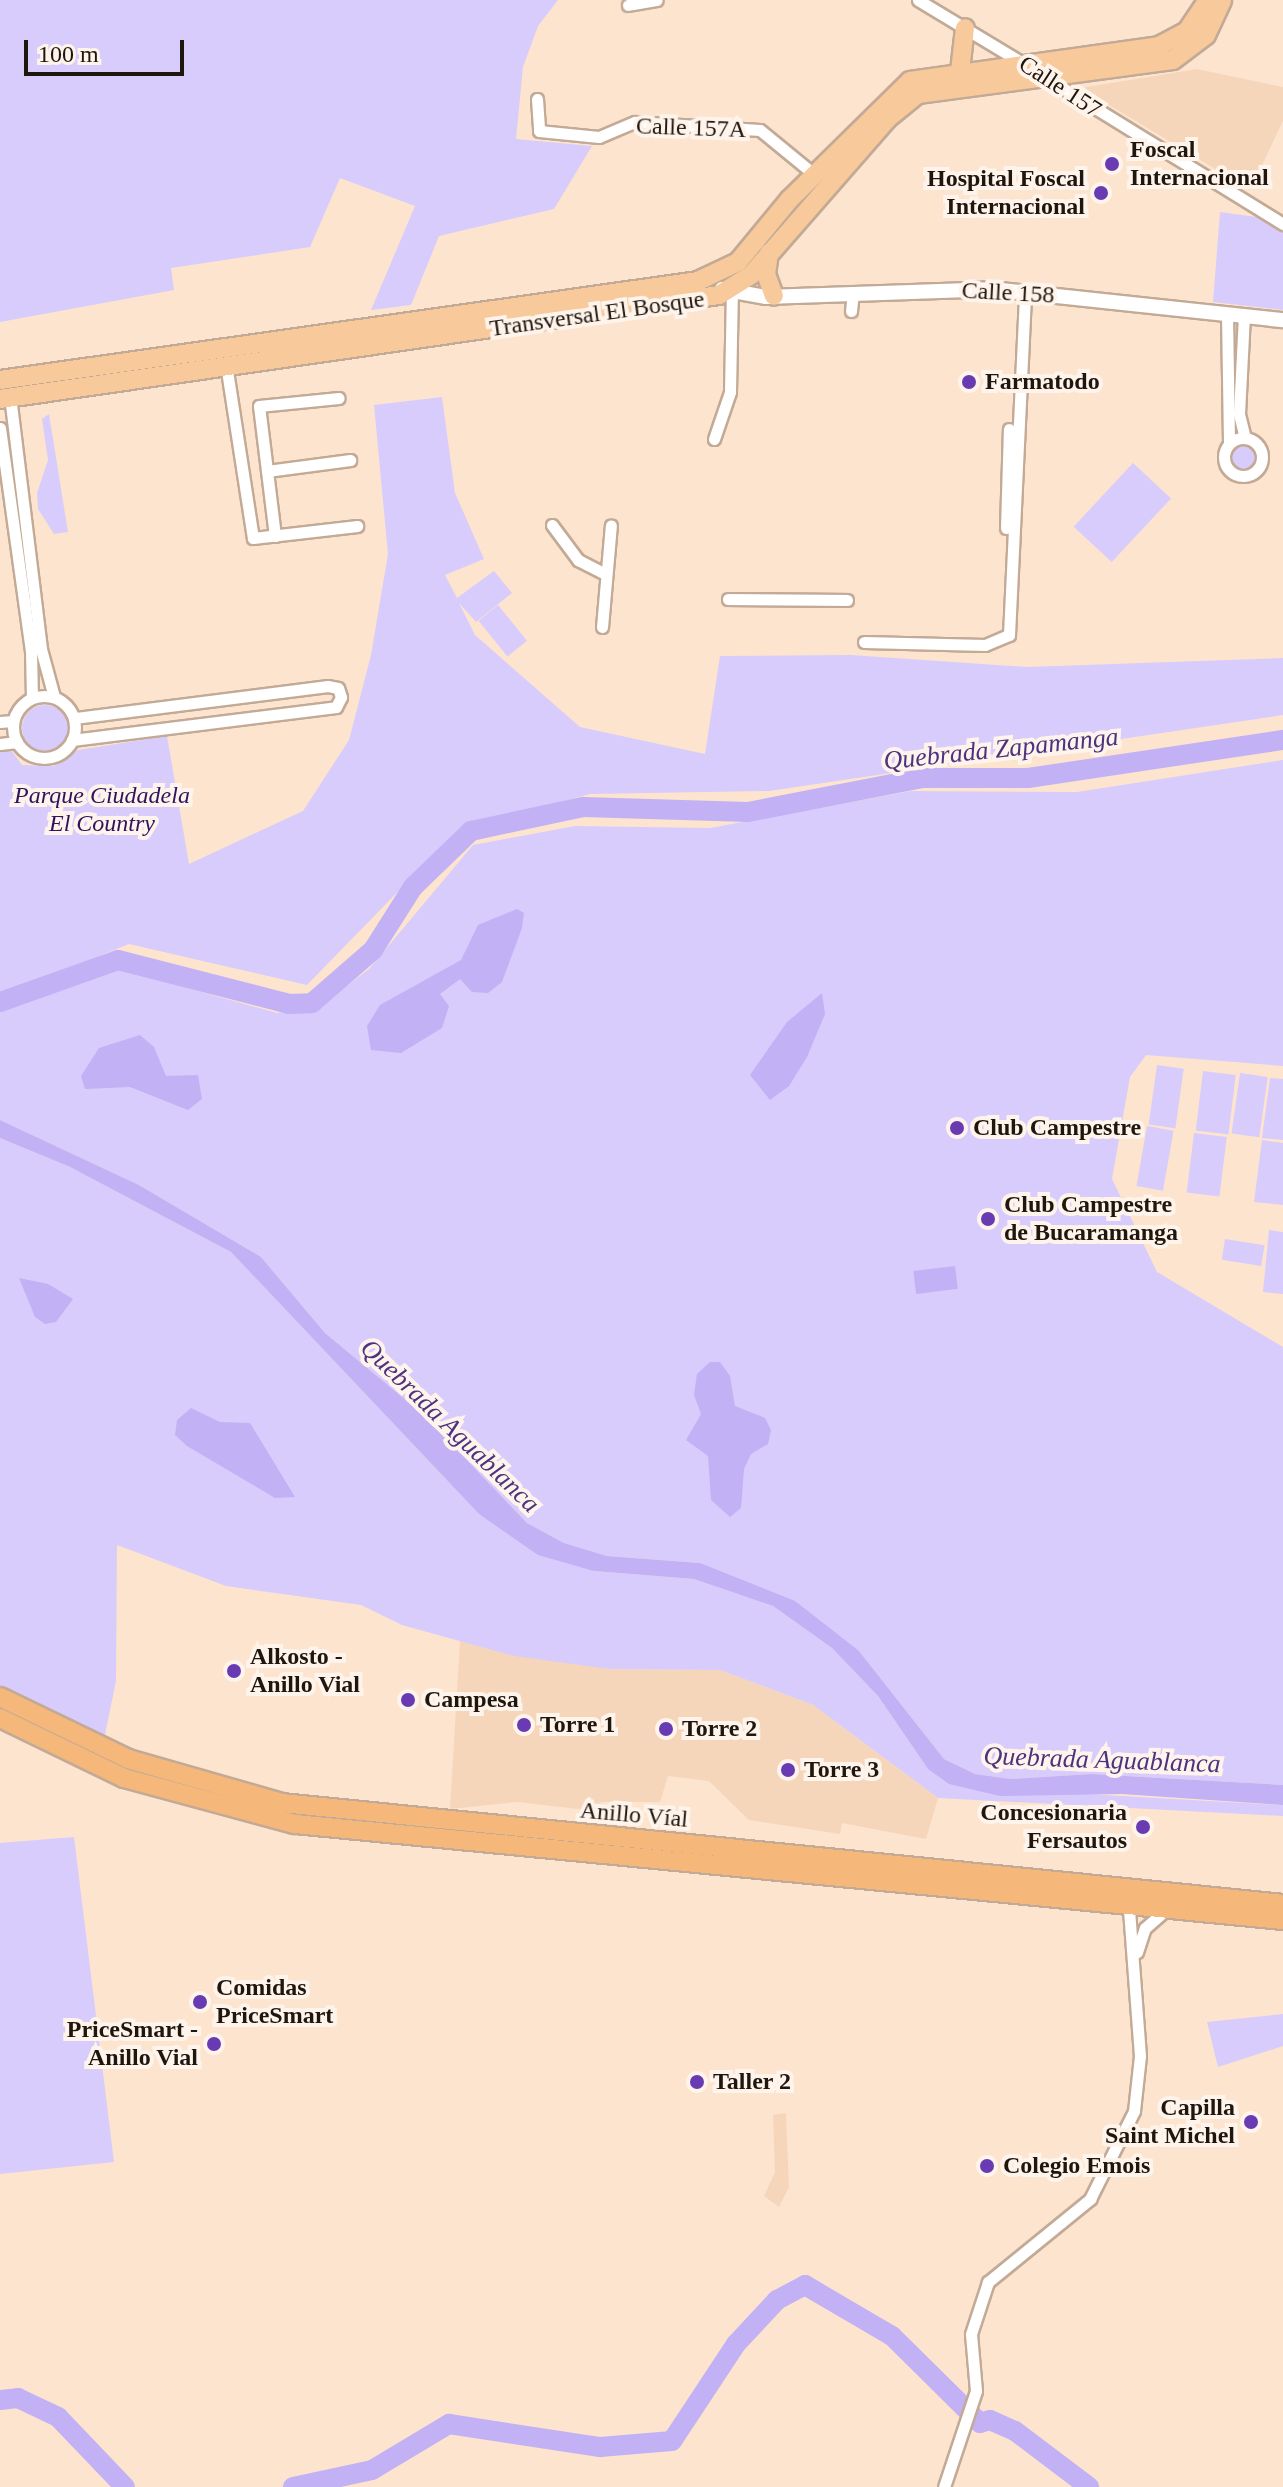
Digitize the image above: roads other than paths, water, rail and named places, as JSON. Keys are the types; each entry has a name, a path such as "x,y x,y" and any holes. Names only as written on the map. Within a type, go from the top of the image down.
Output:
{"highway":[{"name":"Anillo Víal","path":"0,1697 128,1759 282,1803 1283,1904"},
{"name":"Anillo Víal","path":"0,1718 124,1778 295,1824 1129,1908 1283,1920"}],"main road":[{"name":"Transversal El Bosque","path":"0,380 674,286 738,262 897,89 960,71 1159,46 1187,31 1208,0"},
{"name":"Transversal El Bosque","path":"5,398 226,364 678,305 732,289 901,104 947,87 1173,60 1206,35 1222,0"},
{"path":"960,71 965,28"},
{"path":"769,252 766,274 774,296"}],"street":[{"path":"628,5 657,0"},
{"name":"Calle 157","path":"918,0 1283,224"},
{"name":"Calle 157A","path":"537,99 539,131 599,137 635,122 760,130 815,175"},
{"path":"714,439 730,392 732,289 738,262"},
{"name":"Calle 158","path":"674,286 732,289 774,296 853,292 1025,292 1283,320"},
{"path":"851,311 853,292"},
{"path":"1006,556 1025,292"},
{"path":"1227,314 1229,443 1222,453 1227,467 1247,476 1263,459 1260,448 1245,438 1239,414 1244,315"},
{"path":"226,364 253,538 357,526"},
{"path":"5,398 41,649 54,697 74,718 72,740"},
{"path":"275,536 259,406 339,398"},
{"path":"0,428 31,651 32,698 13,721 0,722"},
{"path":"864,642 1001,643 1012,629 1006,576 1009,429"},
{"path":"1229,443 1245,438"},
{"path":"267,471 350,460"},
{"path":"552,525 578,560 606,574"},
{"path":"602,627 611,525"},
{"path":"728,599 847,600"},
{"path":"0,744 17,742 42,758 56,755 72,740 336,707 341,697 338,688 328,686 74,718"},
{"path":"32,698 54,697"},
{"path":"13,721 17,742"},
{"path":"944,2487 976,2391 971,2334 988,2282 1071,2219 1122,2144 1139,2078 1136,1956 1129,1908"},
{"path":"1136,1956 1143,1930 1166,1910"}],"waterway":[{"name":"Quebrada Zapamanga","path":"0,1002 118,960 289,1004 312,1003 373,950 413,887 471,831 583,807 748,812 923,778 1028,778 1283,740"},
{"path":"293,2487 372,2470 449,2424 600,2447 672,2441 736,2344 777,2300 805,2285 892,2336 980,2423 990,2420 1015,2431 1089,2487"},
{"path":"0,2400 18,2398 58,2417 125,2487"}],"place":[{"name":"Foscal Internacional","path":"1112,164"},
{"name":"Hospital Foscal Internacional","path":"1101,193"},
{"name":"Farmatodo","path":"969,382"},
{"name":"Club Campestre","path":"957,1128"},
{"name":"Club Campestre de Bucaramanga","path":"988,1219"},
{"name":"Alkosto - Anillo Vial","path":"234,1671"},
{"name":"Campesa","path":"408,1700"},
{"name":"Torre 1","path":"524,1725"},
{"name":"Torre 2","path":"666,1729"},
{"name":"Torre 3","path":"788,1770"},
{"name":"Concesionaria Fersautos","path":"1143,1827"},
{"name":"Comidas PriceSmart","path":"200,2002"},
{"name":"PriceSmart - Anillo Vial","path":"214,2044"},
{"name":"Taller 2","path":"697,2082"},
{"name":"Capilla Saint Michel","path":"1251,2122"},
{"name":"Colegio Emois","path":"987,2166"}],"park label":[{"name":"Parque Ciudadela El Country","path":"102,810"}],"water label":[{"name":"Quebrada Aguablanca","path":"450,1426"},
{"name":"Quebrada Aguablanca","path":"1102,1760"}]}
